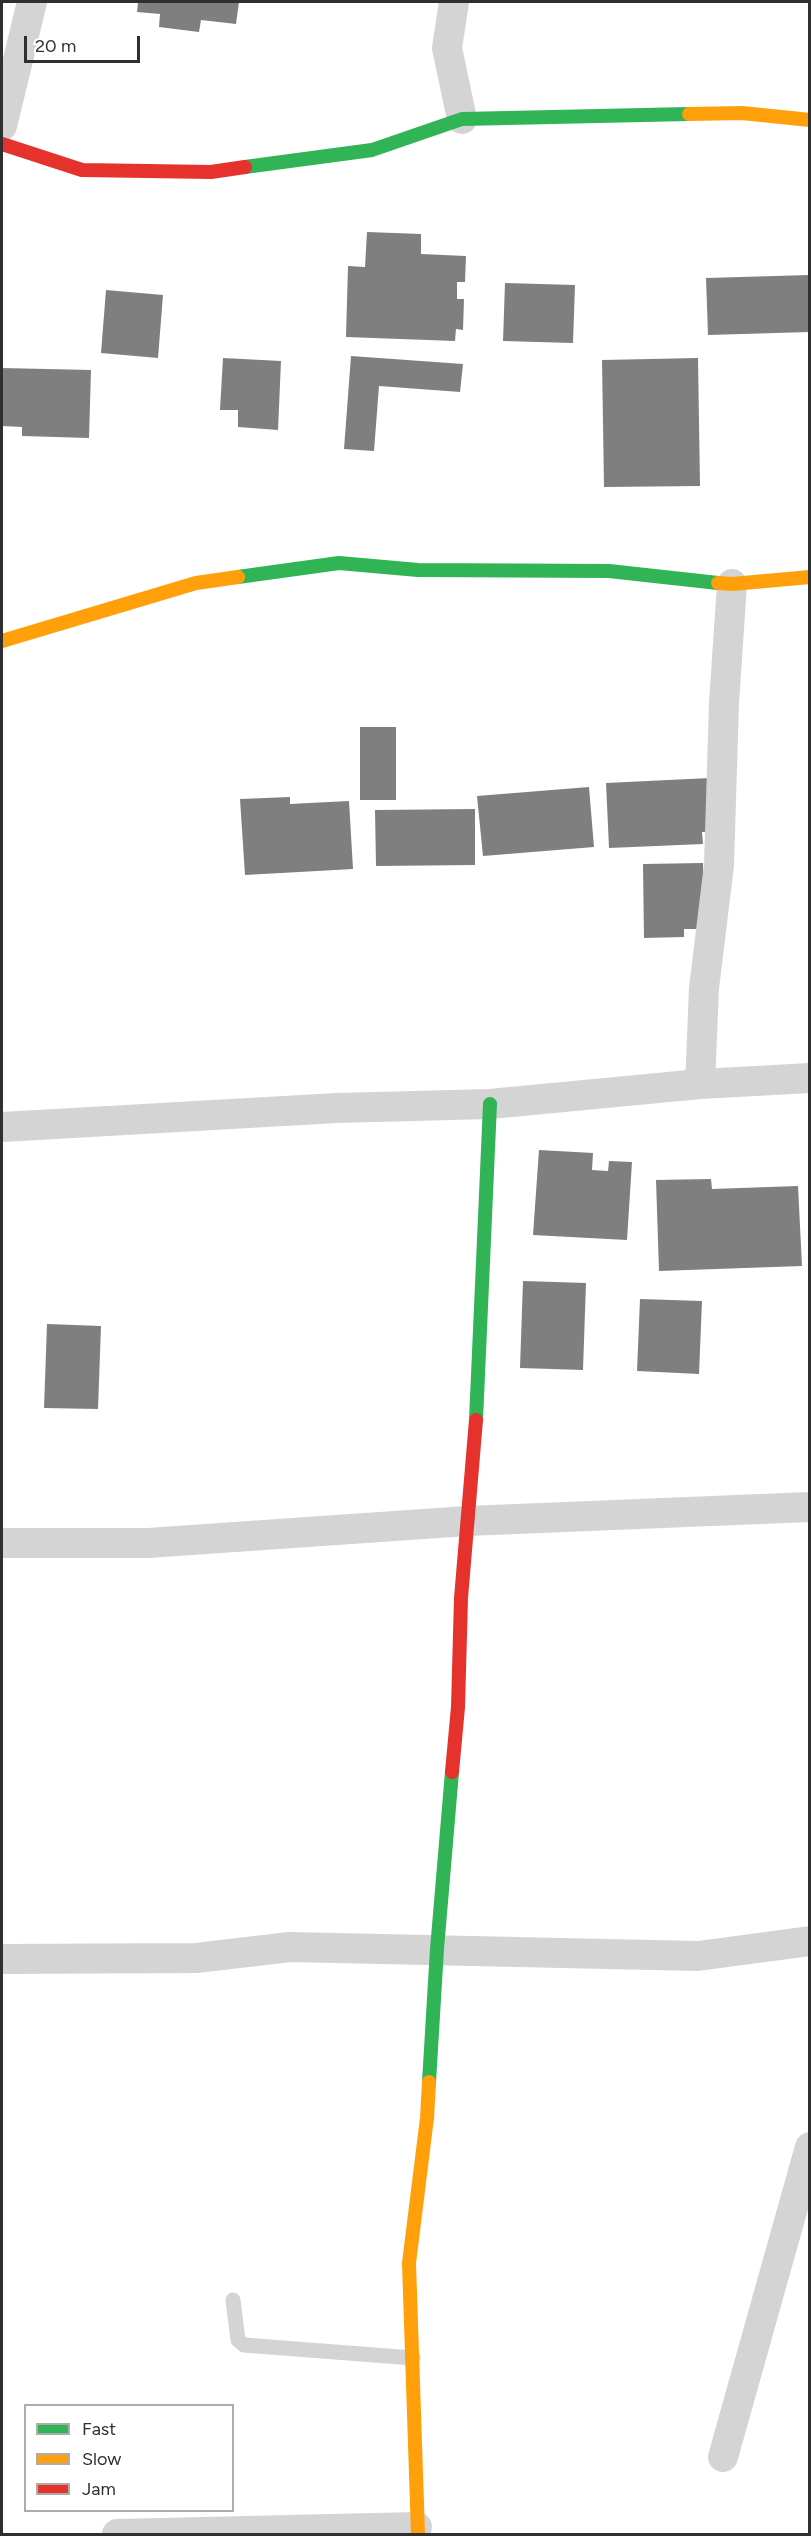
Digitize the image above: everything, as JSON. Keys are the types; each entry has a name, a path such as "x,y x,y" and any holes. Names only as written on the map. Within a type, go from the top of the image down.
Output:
{"street":[{"path":"2,126 32,2"},
{"path":"454,2 447,48 462,119"},
{"path":"2,144 82,170 211,172 372,150 462,119 742,113 810,120"},
{"path":"2,641 196,583 339,563 418,570 609,571 732,584 810,577"},
{"path":"700,1083 704,988 719,865 724,703 732,584"},
{"path":"2,1126 337,1108 490,1104 700,1083 810,1078"},
{"path":"117,2535 417,2531 409,2263 427,2118 437,1949 458,1707 461,1598 475,1454 490,1104"},
{"path":"2,1543 148,1543 467,1521 810,1507"},
{"path":"2,1959 196,1958 290,1947 698,1956 810,1941"},
{"path":"723,2457 810,2147"}],"lane":[{"path":"233,2300 238,2340 244,2345 413,2358"}],"building":[{"path":"138,2 239,2 236,24 201,20 199,32 159,27 160,14 137,12"},
{"path":"367,232 421,234 421,254 466,256 465,282 457,282 457,299 464,299 463,330 456,329 455,341 346,337 348,266 365,267"},
{"path":"810,275 810,332 708,335 706,278"},
{"path":"505,283 575,285 573,343 503,341"},
{"path":"106,290 163,295 158,358 101,353"},
{"path":"351,356 463,364 460,392 379,386 374,451 344,449"},
{"path":"223,358 281,361 278,430 238,427 238,410 220,410"},
{"path":"698,358 700,486 604,487 602,360"},
{"path":"2,368 91,370 89,438 22,436 22,427 2,426"},
{"path":"360,727 396,727 396,800 360,800"},
{"path":"710,778 713,832 702,832 703,844 609,848 606,783"},
{"path":"589,787 594,847 483,856 477,796"},
{"path":"290,797 290,804 349,801 353,869 245,875 240,799"},
{"path":"475,809 475,865 376,866 375,810"},
{"path":"703,863 704,929 684,929 684,937 644,938 643,864"},
{"path":"539,1150 593,1153 592,1170 608,1171 609,1161 632,1162 627,1240 533,1235"},
{"path":"711,1179 712,1189 798,1186 802,1266 659,1271 656,1180"},
{"path":"523,1281 586,1283 583,1370 520,1368"},
{"path":"640,1299 702,1301 699,1374 637,1371"},
{"path":"47,1324 101,1326 98,1409 44,1408"}],"traffic: fast":[{"path":"245,167 372,150 462,119 689,114"},
{"path":"238,577 339,563 418,570 609,571 718,583"},
{"path":"476,1420 490,1104"},
{"path":"429,2082 437,1949 452,1772"}],"traffic: slow":[{"path":"689,114 742,113 810,120"},
{"path":"2,641 196,583 238,577"},
{"path":"718,583 732,584 810,577"},
{"path":"418,2534 409,2263 427,2118 429,2082"}],"traffic: jam":[{"path":"2,144 82,170 211,172 245,167"},
{"path":"452,1772 458,1707 461,1598 476,1420"}]}
